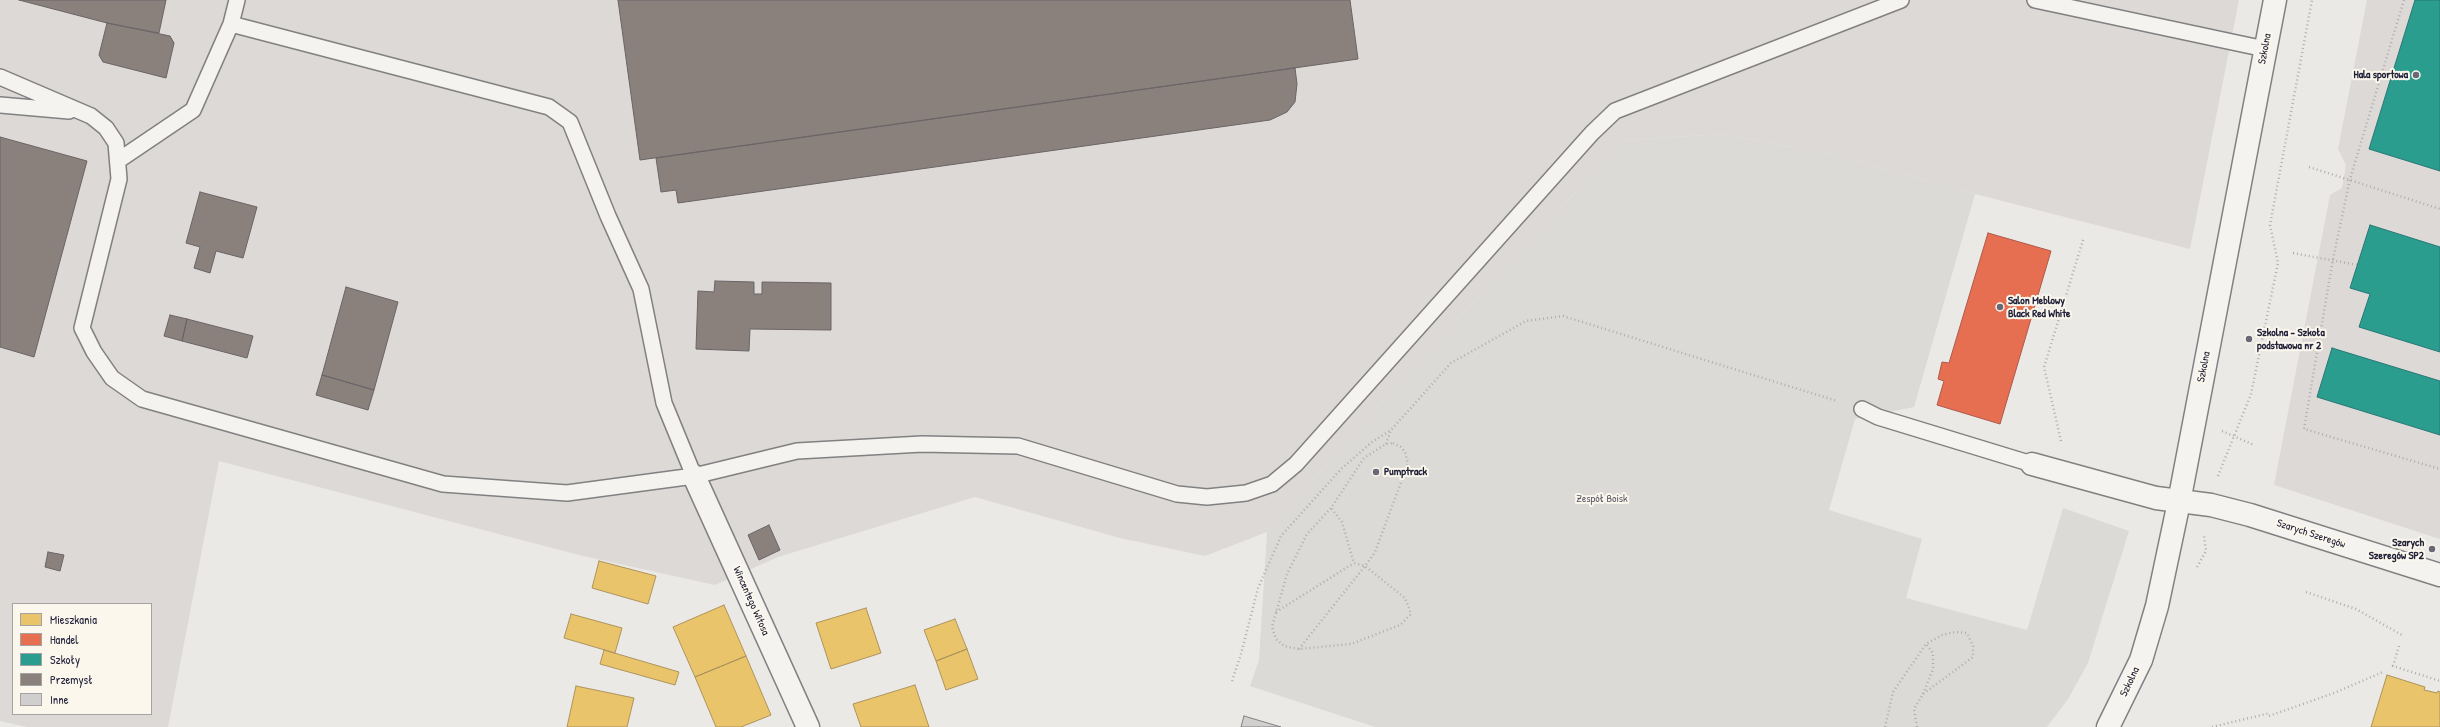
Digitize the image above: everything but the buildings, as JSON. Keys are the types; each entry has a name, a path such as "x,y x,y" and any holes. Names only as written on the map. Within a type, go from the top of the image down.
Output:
{"street":[{"name":"Szkolna","path":"2108,727 2140,660 2156,606 2179,502 2275,0"},
{"name":"Szarych Szeregów","path":"2032,464 2156,498 2211,505 2250,515 2440,575"},
{"name":"Wincentego Witosa","path":"694,476 808,727"}],"lane":[{"path":"119,160 193,110 231,24 237,0"},
{"path":"0,76 91,116 106,128 116,143 119,160 119,179 82,328 94,352 112,378 142,400 443,484 567,493 694,476 797,451 922,444 1018,446 1177,494 1207,497 1246,492 1272,484 1296,464 1592,133 1614,111 1901,0"},
{"path":"2035,0 2265,50"},
{"path":"231,24 549,108 570,122 608,216 641,289 664,403 694,476"},
{"path":"0,105 80,112"},
{"path":"1862,409 1878,417 2032,464"}],"path":[{"path":"2195,570 2206,551 2204,538 2218,476 2235,437 2255,379 2278,263 2270,225 2312,0"},
{"path":"2404,0 2350,179 2333,259 2304,429 2440,469"},
{"path":"2309,167 2350,179 2440,210"},
{"path":"2062,449 2044,367 2084,237"},
{"path":"2293,253 2358,264"},
{"path":"1232,681 1241,654 1258,588 1281,536 1342,469 1372,442 1391,430 1451,363 1526,321 1563,316 1862,409"},
{"path":"2219,429 2254,445"},
{"path":"1386,444 1391,430"},
{"path":"1276,613 1354,563 1365,566 1405,598 1410,614 1406,621 1400,626 1351,644 1299,649 1284,646 1276,639 1272,627 1287,574 1307,534 1331,508 1364,458 1386,444 1393,443 1401,447 1408,464 1375,552 1365,566 1299,649"},
{"path":"1331,508 1342,522 1354,563"},
{"path":"2306,592 2356,609 2402,635"},
{"path":"1885,727 1893,692 1926,644 1942,635 1955,632 1967,633 1973,646 1973,657 1923,694"},
{"path":"1917,727 1914,709 1923,694 1933,669 1933,653 1926,644"},
{"path":"2399,646 2393,666 2440,680"},
{"path":"2212,727 2270,714 2334,693 2383,672"}],"shaded area":[{"path":"0,0 2239,0 2190,249 1975,194 1827,153 1721,134 1624,140 1394,388 1267,532 1205,556 1120,538 975,497 778,557 715,585 583,556 219,461 168,727 27,727 0,721"},
{"path":"2367,0 2440,0 2440,539 2274,485 2330,195 2342,188 2346,165 2338,149"}],"green space":[{"name":"Zespół Boisk","path":"1721,134 1827,153 1975,194 1914,407 1855,419 1829,510 1922,539 1906,598 2027,630 2063,508 2129,531 2088,663 2068,699 2047,727 1375,727 1250,686 1259,660 1267,532 1394,388 1624,140"}],"place":[{"name":"Hala sportowa","path":"2416,75"},
{"name":"Salon Meblowy Black Red White","path":"2000,307"},
{"name":"Szkolna - Szkoła podstawowa nr 2","path":"2249,339"},
{"name":"Pumptrack","path":"1376,472"},
{"name":"Szarych Szeregów SP2","path":"2432,549"}]}
